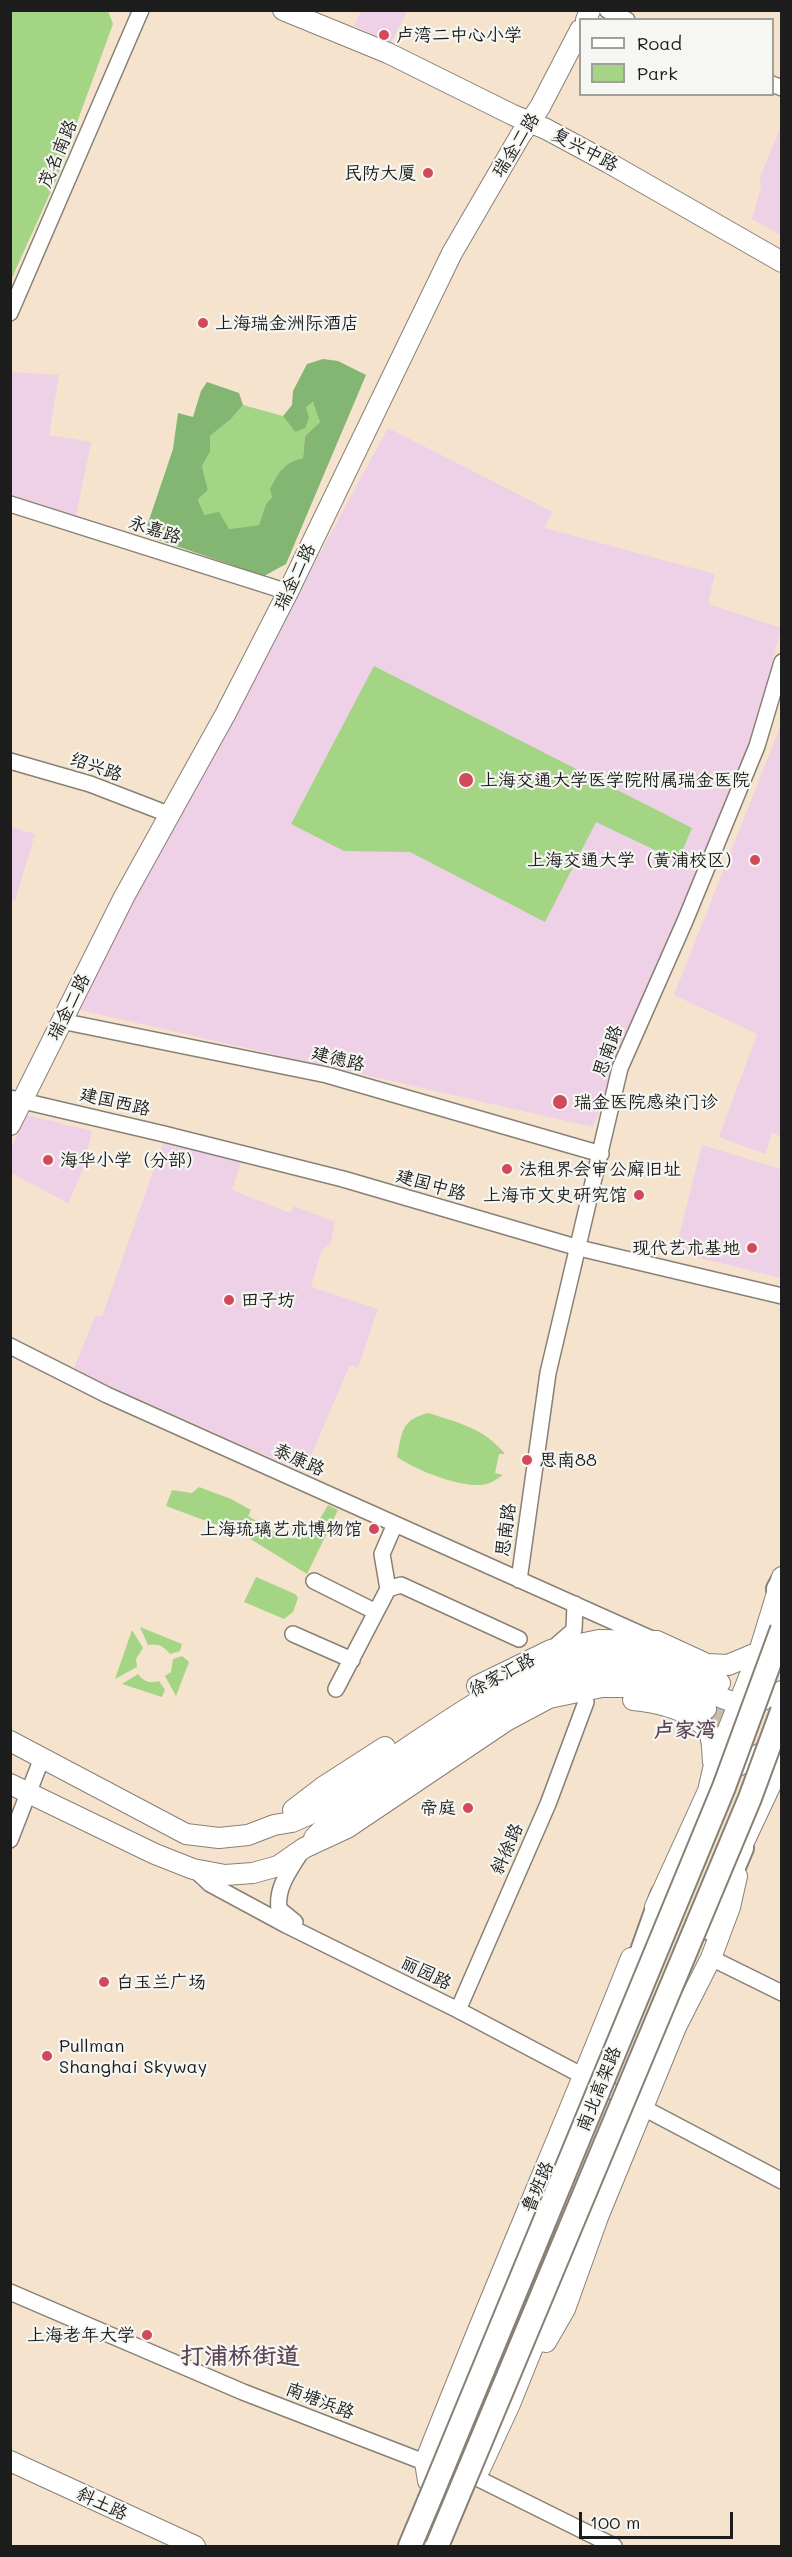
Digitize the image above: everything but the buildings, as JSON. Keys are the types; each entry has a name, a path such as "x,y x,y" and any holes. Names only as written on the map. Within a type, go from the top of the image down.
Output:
{"highway":[{"name":"南北高架路","path":"410,2547 430,2478 724,1787 782,1629"},
{"name":"南北高架路","path":"436,2547 536,2340 750,1798 782,1711"},
{"path":"536,2340 546,2306 565,2267 742,1848"},
{"path":"430,2478 462,2394 632,1979 662,1895"}],"main road":[{"name":"复兴中路","path":"283,10 388,53 529,122 609,163 782,262"},
{"name":"瑞金二路","path":"10,1125 16,1099 61,1021 168,814 226,713 288,592 452,253 579,32"},
{"path":"226,713 249,693 375,438 374,414"},
{"name":"鲁班路","path":"401,2547 430,2478 469,2349 541,2180 592,2078 661,1918 662,1895 708,1791 714,1765 759,1652 781,1583"},
{"name":"徐家汇路","path":"274,1825 323,1786 482,1682 551,1650 599,1640 657,1641 706,1664 728,1665 759,1652"},
{"name":"徐家汇路","path":"10,1741 186,1833 219,1838 248,1835 308,1815 494,1690 558,1664 595,1657 633,1657 673,1666 720,1683"},
{"name":"徐家汇路","path":"304,1848 339,1812 451,1738 532,1690 573,1677 613,1672 668,1678 738,1704"},
{"name":"徐家汇路","path":"19,1788 155,1854 193,1869 225,1875 253,1873 278,1866 304,1848 347,1828 506,1721 549,1698 602,1687 631,1687 665,1692 706,1709"},
{"path":"738,1704 763,1701 782,1691"},
{"name":"徐家汇路","path":"304,1848 349,1837 514,1727 544,1713 586,1702 607,1698 647,1701 690,1716 704,1724 711,1736 714,1765"},
{"path":"708,1791 724,1773 782,1742"},
{"path":"448,2547 635,2102 724,1877 742,1848 779,1775 782,1761"},
{"path":"448,2448 450,2460 466,2467 536,2340 565,2309 635,2102 711,1958 730,1906 742,1848"},
{"name":"鲁班路","path":"430,2478 448,2448 567,2161 592,2078"},
{"path":"541,2180 567,2161"},
{"path":"477,2478 473,2469 487,2432"},
{"name":"斜土路","path":"10,2461 195,2547"}],"street":[{"name":"茂名南路","path":"10,313 141,10"},
{"path":"607,10 623,18"},
{"name":"永嘉路","path":"10,504 288,592"},
{"name":"思南路","path":"519,1580 548,1374 620,1068 685,921 757,746 782,662"},
{"name":"绍兴路","path":"10,761 90,784 168,814"},
{"name":"建德路","path":"61,1021 327,1075 601,1154"},
{"name":"建国西路","path":"16,1099 210,1146"},
{"name":"建国中路","path":"210,1146 344,1179 579,1248 782,1296"},
{"name":"泰康路","path":"10,1346 107,1395 657,1641"},
{"path":"336,1689 388,1589 382,1554 395,1524"},
{"path":"314,1581 376,1612"},
{"path":"388,1589 401,1586 519,1639"},
{"path":"551,1650 574,1629 575,1604"},
{"path":"293,1634 352,1660"},
{"name":"斜徐路","path":"459,2007 548,1804 586,1702"},
{"path":"10,1840 19,1788 42,1758"},
{"name":"丽园路","path":"304,1848 282,1883 277,1897 279,1909 288,1919 459,2007 782,2181"},
{"name":"丽园路","path":"193,1869 210,1884 286,1925 459,2007"},
{"path":"711,1958 782,1993"},
{"name":"南塘浜路","path":"10,2292 243,2392 430,2478 477,2478 614,2547"}],"shaded area":[{"name":"卢湾二中心小学","path":"361,10 407,11 391,43 354,26"},
{"path":"781,126 781,235 752,219 761,187 760,177"},
{"path":"10,372 59,375 49,435 91,442 76,516 11,495"},
{"name":"上海交通大学医学院附属瑞金医院","path":"388,428 553,512 544,528 715,574 708,604 781,628 750,744 593,1127 80,1010 128,907"},
{"name":"上海交通大学（黄浦校区）","path":"781,725 782,1137 772,1133 765,1154 719,1137 757,1034 674,995"},
{"path":"10,827 35,834 15,901 11,899"},
{"name":"海华小学（分部）","path":"27,1115 92,1131 82,1172 68,1203 11,1173 11,1148"},
{"name":"田子坊","path":"163,1143 209,1154 242,1158 232,1190 290,1213 294,1206 335,1222 331,1242 321,1252 311,1287 378,1309 358,1368 350,1365 304,1472 107,1385 74,1368 95,1316 102,1317"},
{"path":"702,1145 781,1169 781,1278 675,1252"}],"green space":[{"path":"11,10 108,11 113,24 56,180 11,280"},
{"path":"323,359 338,361 366,375 286,564 264,576 144,535 173,449 178,413 193,417 201,391 207,382 239,393 243,405 231,419 210,436 210,452 202,466 208,490 198,499 204,515 219,512 229,529 259,525 266,504 272,497 270,489 276,478 291,462 303,458 305,436 320,422 313,402 306,407 309,418 305,428 295,432 283,416 292,405 293,391 307,364"},
{"path":"314,402 320,422 305,436 303,458 287,465 277,478 271,489 272,497 266,504 259,525 229,529 204,516 198,498 208,490 202,466 210,452 210,436 231,419 243,405 283,416 295,432 305,407"},
{"path":"374,666 692,828 678,861 596,822 545,922 410,852 344,851 291,824"},
{"path":"428,1413 480,1432 497,1445 505,1454 499,1454 495,1473 503,1475 487,1484 453,1482 416,1468 397,1457 404,1428 412,1419"},
{"path":"199,1487 231,1499 251,1510 248,1516 284,1536 293,1538 301,1537 309,1531 328,1505 338,1510 307,1574 244,1535 166,1506 172,1490 192,1493"},
{"path":"256,1577 295,1594 298,1598 293,1612 284,1619 244,1602"},
{"path":"140,1627 182,1644 180,1651 170,1654 160,1646 148,1645"},
{"path":"132,1630 143,1648 136,1659 137,1667 115,1679"},
{"path":"182,1656 189,1662 176,1696 165,1676 171,1672 173,1659"},
{"path":"138,1674 148,1682 159,1681 165,1690 162,1697 122,1684"}],"tunnel":[{"path":"706,1709 782,1746"}],"place":[{"name":"卢湾二中心小学","path":"384,35"},
{"name":"民防大厦","path":"428,173"},
{"name":"上海瑞金洲际酒店","path":"203,323"},
{"name":"上海交通大学医学院附属瑞金医院","path":"466,780"},
{"name":"上海交通大学（黄浦校区）","path":"755,860"},
{"name":"瑞金医院感染门诊","path":"560,1102"},
{"name":"海华小学（分部）","path":"48,1160"},
{"name":"法租界会审公廨旧址","path":"507,1169"},
{"name":"上海市文史研究馆","path":"639,1195"},
{"name":"现代艺术基地","path":"752,1248"},
{"name":"田子坊","path":"229,1300"},
{"name":"思南88","path":"527,1460"},
{"name":"上海琉璃艺术博物馆","path":"374,1529"},
{"name":"帝庭","path":"468,1808"},
{"name":"白玉兰广场","path":"104,1982"},
{"name":"Pullman Shanghai Skyway","path":"47,2056"},
{"name":"上海老年大学","path":"147,2335"}],"district":[{"name":"卢家湾","path":"685,1731"},
{"name":"打浦桥街道","path":"240,2357"}]}
